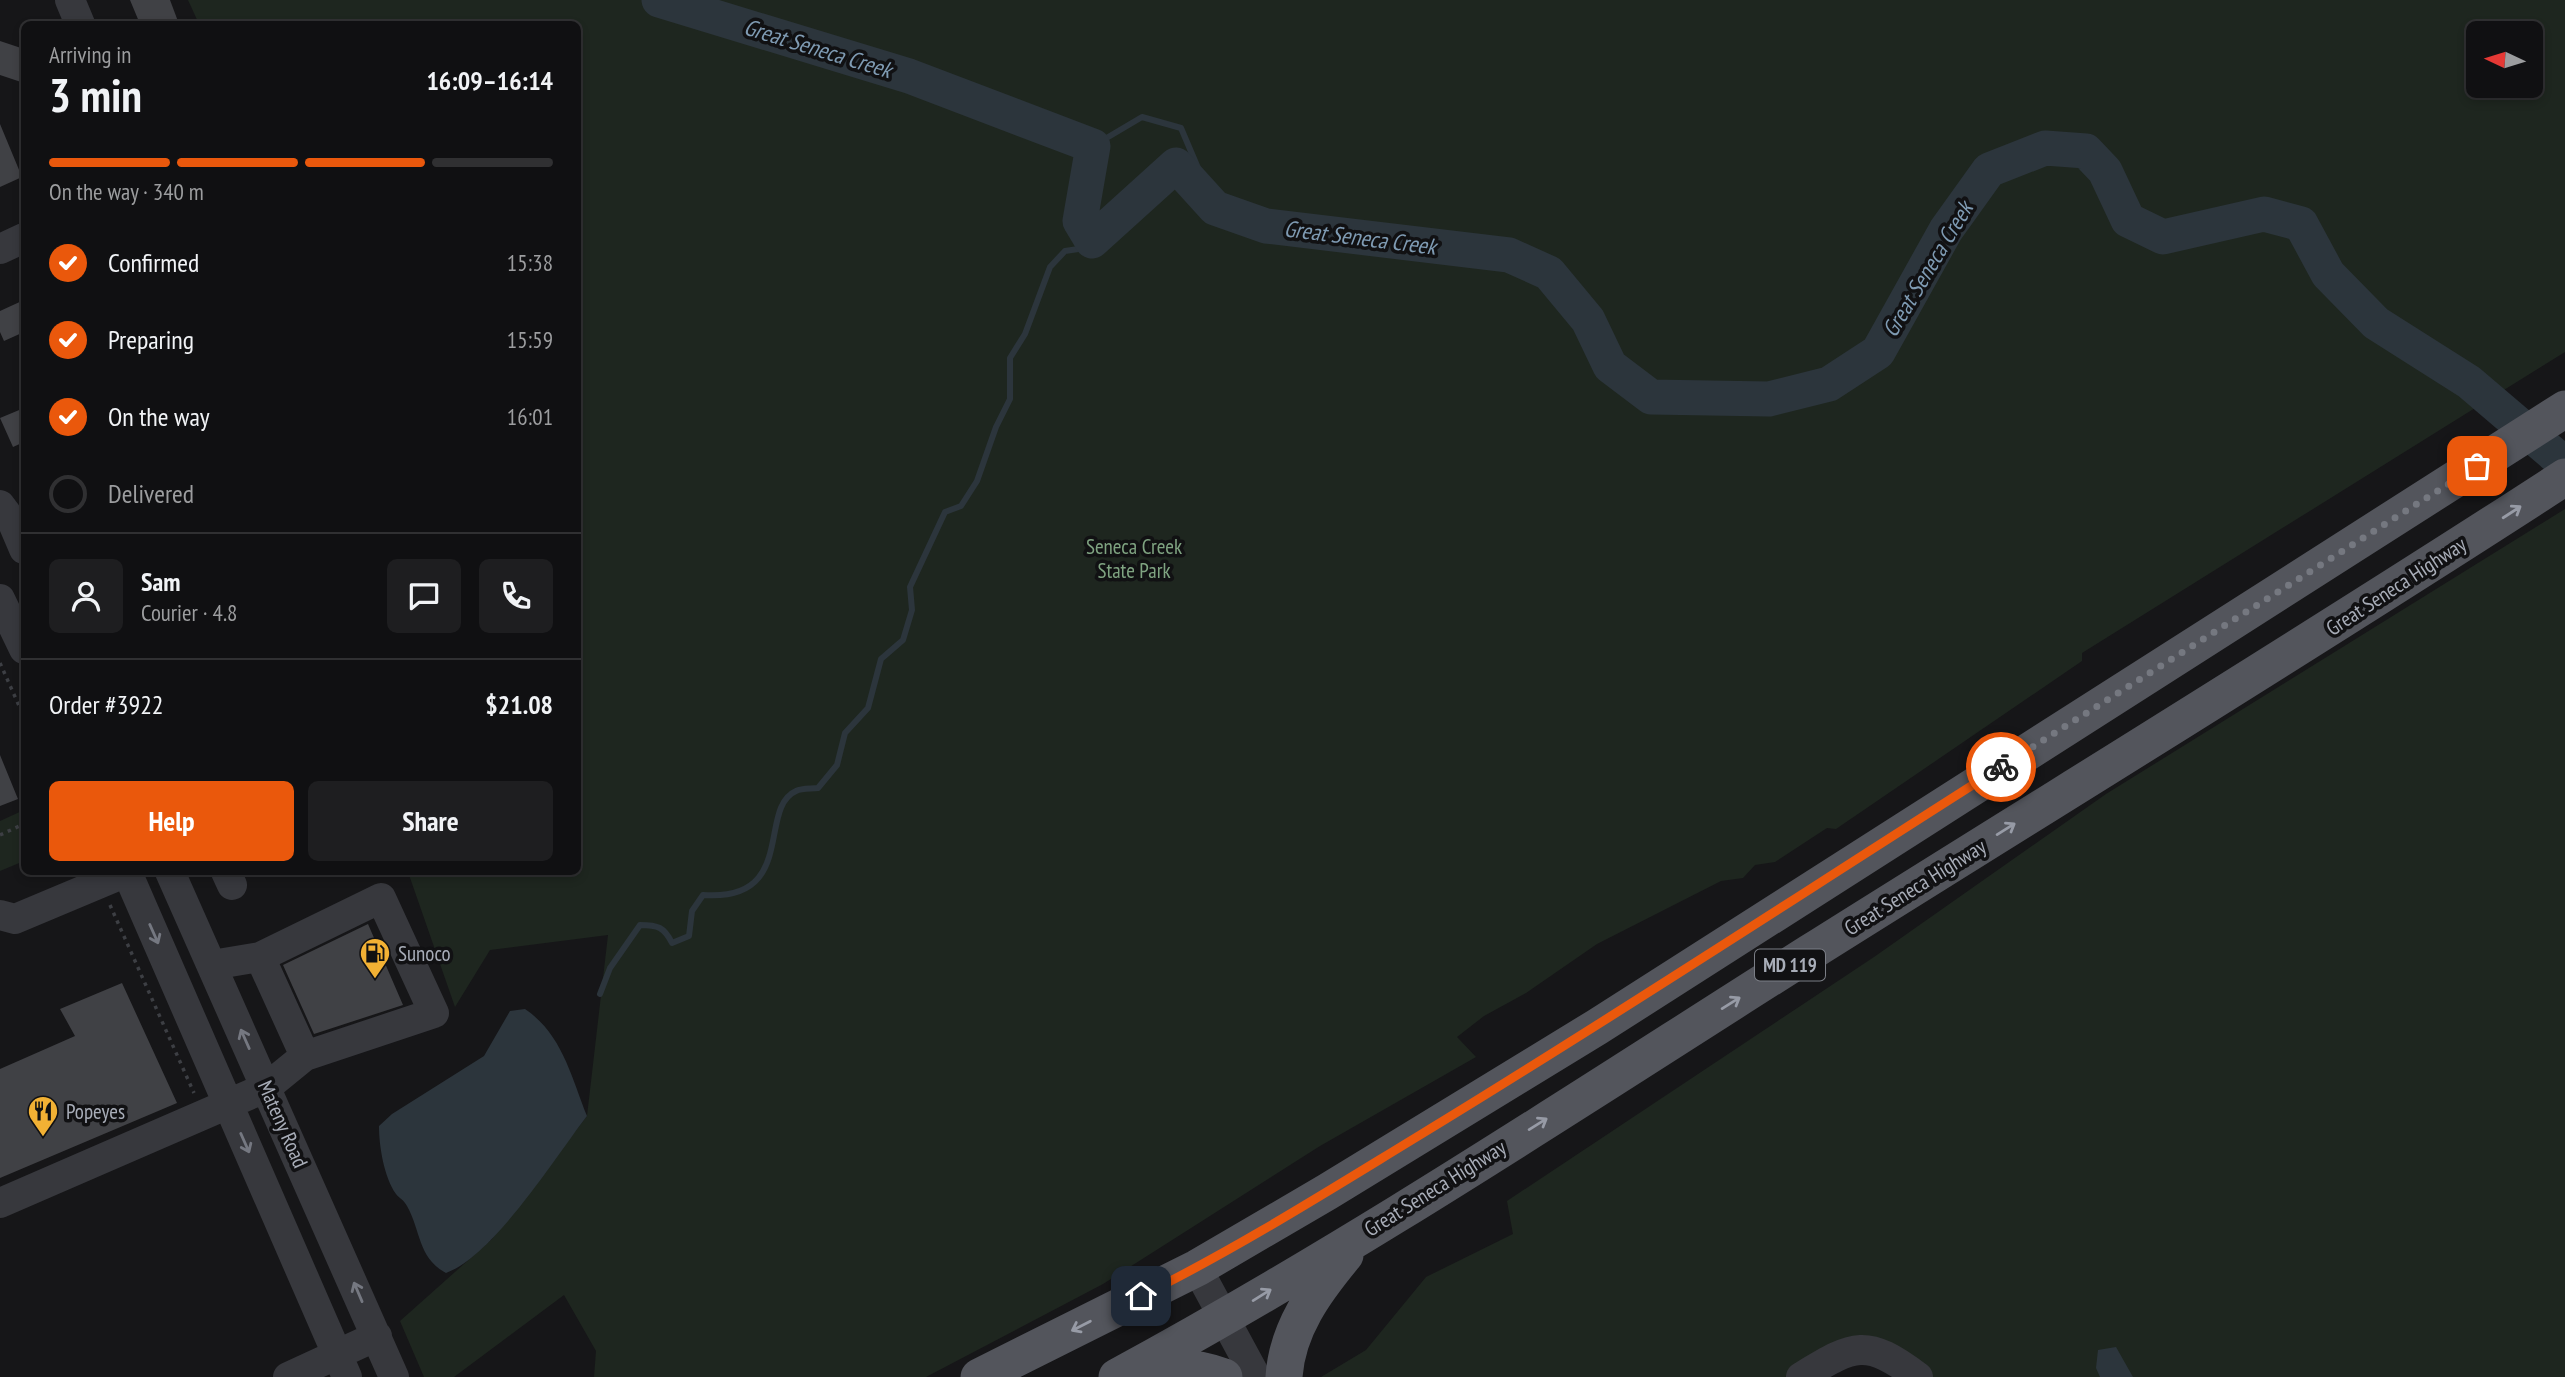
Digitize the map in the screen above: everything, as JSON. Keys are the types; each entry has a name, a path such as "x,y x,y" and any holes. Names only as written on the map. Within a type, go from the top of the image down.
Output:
{"main road":[{"name":"MD 119","path":"979,1377 1198,1268 1597,1027 2565,410"},
{"name":"Great Seneca Highway","path":"1119,1376 1224,1319 1364,1232 2565,477"},
{"path":"1284,1377 1300,1318 1316,1289 1364,1232"},
{"path":"1119,1376 1150,1369 1186,1369 1209,1371 1224,1377"}],"street":[{"path":"69,0 79,21"},
{"path":"0,250 21,240"},
{"path":"9,517 21,543"},
{"path":"0,599 21,643"},
{"path":"0,915 15,919 120,875"},
{"name":"Mateny Road","path":"128,875 342,1366"},
{"name":"Mateny Road","path":"171,875 394,1377"},
{"path":"0,1203 227,1102 267,1087 306,1056 434,1013 381,898 260,957 212,965"},
{"path":"260,957 306,1056"},
{"path":"1198,1268 1256,1377"},
{"path":"288,1377 342,1366 377,1336"},
{"path":"1801,1377 1839,1354 1867,1348 1892,1357 1917,1377"}],"path":[{"path":"0,663 21,710"},
{"path":"0,835 21,825"}],"green space":[{"name":"Seneca Creek State Park","path":"188,0 2565,0 2565,352 2082,653 2082,661 1836,829 1827,828 1775,862 1755,865 1743,878 1721,881 1597,944 1526,993 1484,1016 1457,1037 1476,1057 1320,1146 1103,1284 926,1377 594,1377 596,1351 564,1295 454,1377 424,1377 400,1321 492,1239 587,1116 608,935 490,950 455,1007 409,875 581,875 581,21 198,21"},
{"path":"2565,509 2565,1377 1918,1377 1892,1357 1801,1377 1321,1377 1366,1350 1426,1277 1513,1234 1507,1201 1874,957 2106,794"},
{"path":"21,811 21,862 0,871 0,821"}],"shaded area":[{"path":"525,1009 538,1019 557,1043 587,1116 503,1227 484,1247 446,1273 430,1260 425,1252 412,1215 388,1179 379,1126 392,1114 484,1056 510,1011"},
{"path":"2116,1347 2133,1377 2100,1377 2096,1368 2098,1350"}],"building":[{"path":"130,0 170,0 178,21 139,21"},
{"path":"0,41 21,48 21,82 0,75"},
{"path":"0,124 21,177 0,187"},
{"path":"21,301 21,333 4,341 0,332 0,311"},
{"path":"21,409 21,443 13,447 0,418"},
{"path":"0,755 18,799 0,806"},
{"path":"368,924 403,1005 314,1034 283,965"},
{"path":"122,983 177,1103 0,1178 0,1069 75,1036 60,1009"}],"waterway":[{"name":"Great Seneca Creek","path":"659,0 909,76 1093,146 1080,221 1092,241 1176,165 1215,208 1266,226 1509,255 1549,273 1588,320 1610,366 1651,397 1769,399 1829,384 1878,352 1946,230 1989,170 2045,148 2086,151 2105,171 2128,220 2163,237 2264,214 2301,224 2328,274 2376,323 2469,382 2565,464"},
{"name":"Great Seneca Creek","path":"1093,146 1142,117 1181,128 1215,208"},
{"path":"600,994 610,968 640,925 660,928 672,943 689,936 692,911 703,895 733,893 752,884 764,870 778,815 785,801 798,790 818,788 837,765 845,733 868,708 881,659 903,640 912,610 910,587 945,512 961,506 977,481 996,427 1010,399 1010,358 1025,334 1050,267 1065,251 1085,248 1092,241"}],"way so far":[{"path":"2001,767 2477,466"}],"place":[{"name":"Sunoco","path":"375,980"},
{"name":"Popeyes","path":"43,1138"}],"route":[{"path":"1141,1296 1198,1268 1327,1192 1597,1027 2001,767"}]}
